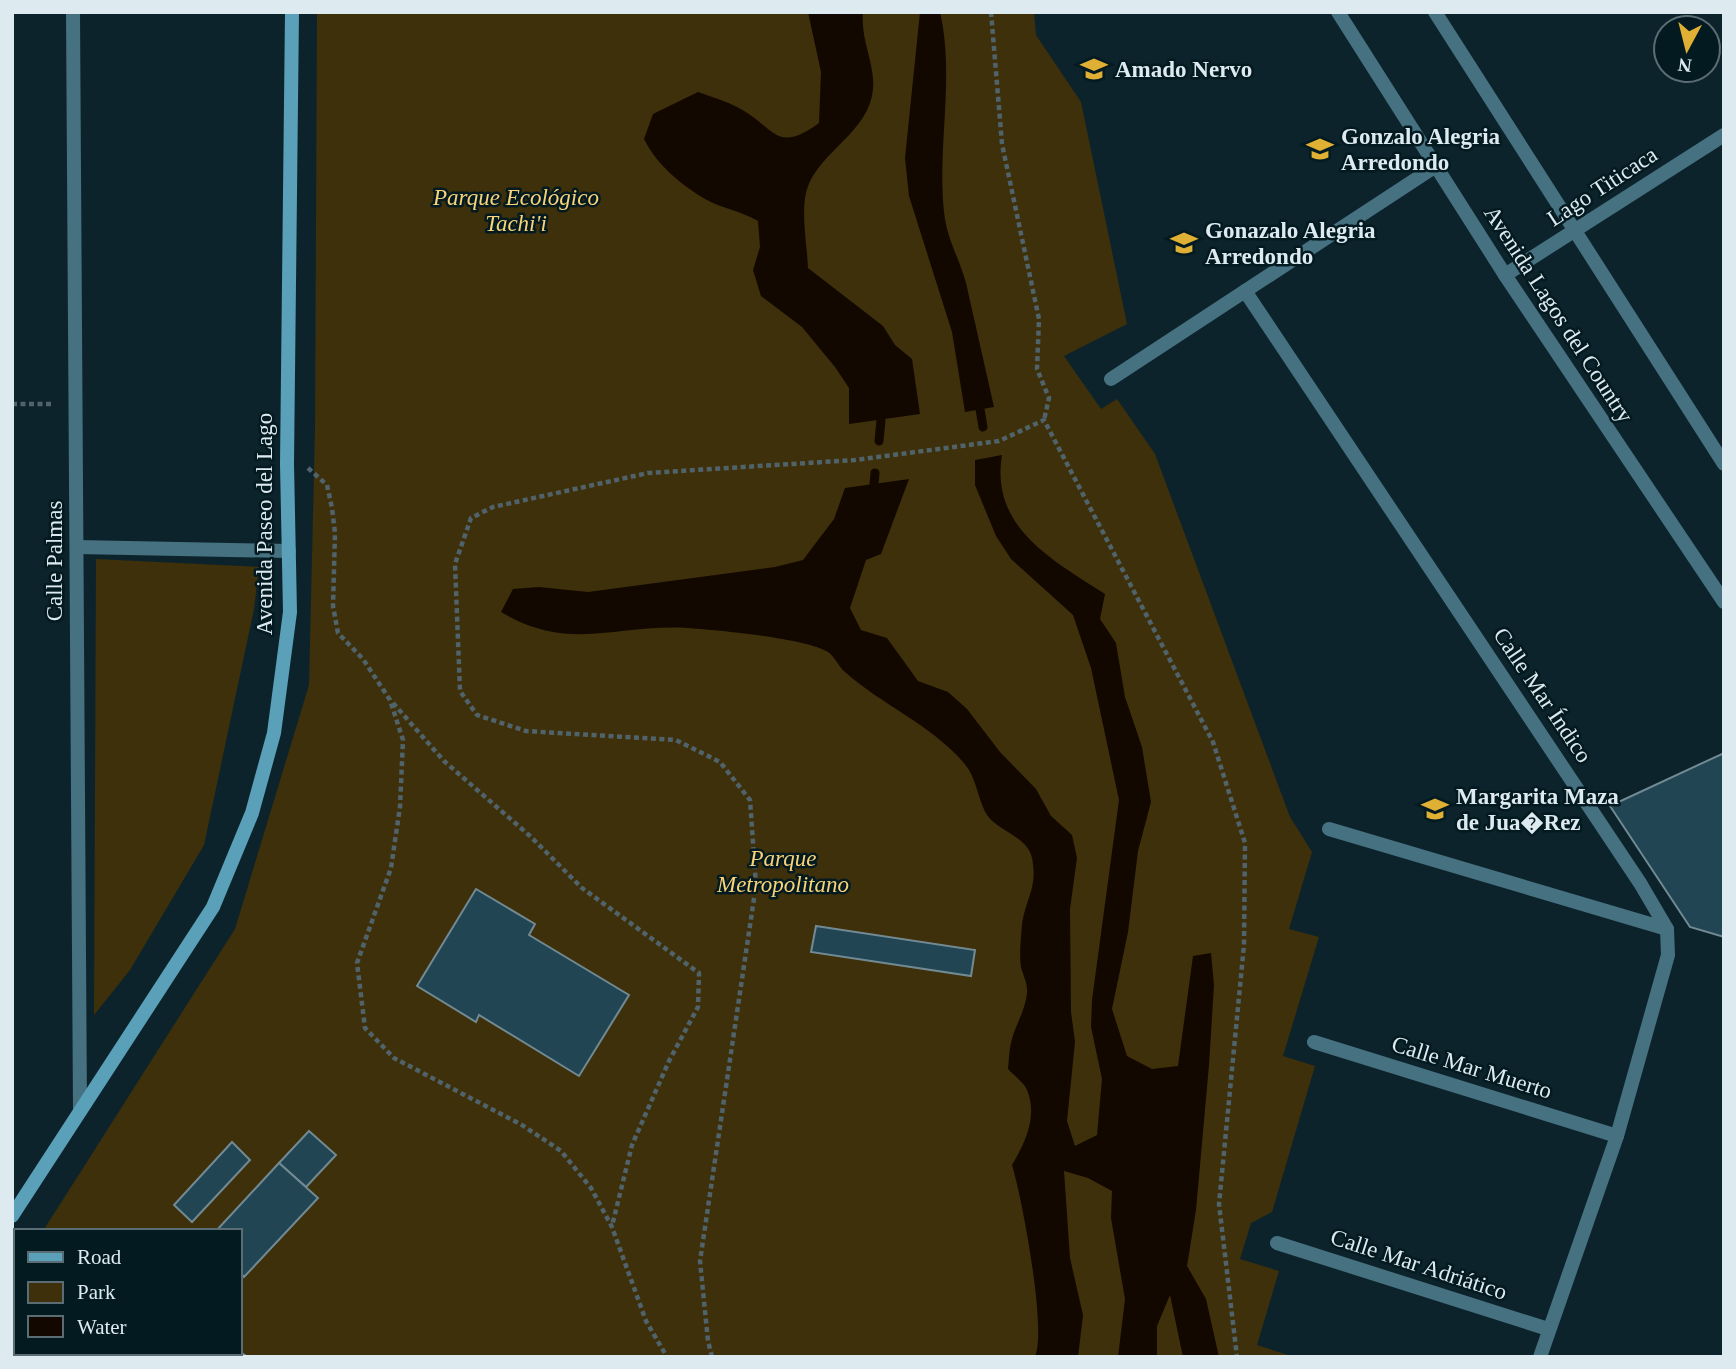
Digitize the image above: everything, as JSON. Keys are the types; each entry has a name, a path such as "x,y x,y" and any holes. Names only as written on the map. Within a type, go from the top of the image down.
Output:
{"main road":[{"name":"Avenida Paseo del Lago","path":"12,1216 213,907 252,813 274,733 285,666 290,612 287,464 292,12"}],"street":[{"name":"Calle Palmas","path":"73,12 80,1110"},
{"name":"Avenida Lagos del Country","path":"1338,12 1505,275 1724,602"},
{"path":"1435,12 1724,464"},
{"name":"Lago Titicaca","path":"1505,275 1724,135"},
{"path":"1111,379 1436,166"},
{"name":"Calle Mar Índico","path":"1245,291 1640,883 1667,929"},
{"path":"77,547 289,551"},
{"path":"1329,829 1667,929 1668,955 1617,1136 1540,1357"},
{"name":"Calle Mar Muerto","path":"1314,1042 1617,1136"},
{"name":"Calle Mar Adriático","path":"1277,1243 1548,1329"}],"path":[{"path":"991,12 1002,144 1039,319 1037,369 1049,398 1044,420 1213,742 1245,843 1244,945 1219,1204 1237,1357"},
{"path":"12,404 76,404"},
{"path":"712,1357 700,1261 756,885 750,800 720,762 676,740 526,730 477,715 460,691 455,564 471,518 493,507 648,473 855,460 999,441 1044,420"},
{"path":"287,464 304,463 327,485 335,533 333,606 338,633 363,659 390,700 444,761 530,836 582,888 699,973 698,1007 669,1061 632,1145 612,1227"},
{"path":"390,700 403,740 400,807 391,868 357,963 365,1028 394,1058 522,1125 561,1152 591,1188 612,1227 646,1321 667,1357"}],"green space":[{"name":"Parque Metropolitano","path":"317,12 1034,12 1036,35 1081,102 1127,324 1064,356 1101,409 1117,399 1155,454 1290,817 1312,852 1289,929 1319,937 1283,1056 1315,1066 1272,1212 1251,1223 1240,1259 1279,1271 1257,1345 1294,1357 12,1357 14,1276 14,1355 242,1355 242,1229 44,1229 235,929 309,685 315,429"},
{"path":"96,559 259,567 254,609 204,845 130,970 94,1015"}],"water":[{"path":"808,12 863,12 873,85 867,111 859,124 826,158 809,183 804,215 808,268 883,326 895,345 912,359 920,414 849,424 849,388 835,367 802,327 761,296 753,270 760,247 758,221 713,203 688,188 663,166 644,139 653,114 698,92 739,108 776,135 793,137 819,123 821,72"},
{"path":"920,12 940,12 946,62 942,187 944,212 966,283 994,407 965,412 952,332 909,196 905,158"},
{"path":"1002,455 1001,481 1006,503 1016,522 1046,554 1105,594 1100,619 1116,643 1125,697 1142,747 1151,802 1138,851 1128,932 1112,1009 1127,1056 1152,1069 1178,1066 1193,956 1211,953 1214,985 1209,1065 1196,1210 1187,1266 1206,1299 1219,1357 1183,1357 1170,1295 1157,1326 1157,1357 1118,1357 1125,1299 1111,1218 1112,1191 1088,1178 1064,1171 1070,1258 1083,1315 1078,1357 1035,1357 1038,1342 1036,1293 1022,1205 1012,1165 1025,1138 1031,1110 1026,1087 1008,1069 1011,1043 1027,993 1021,967 1020,946 1024,915 1033,885 1032,858 1019,839 998,826 987,815 971,774 963,762 936,737 859,684 828,652 816,647 760,636 687,628 571,634 526,624 501,612 513,589 539,587 588,592 775,567 803,560 834,519 845,488 909,479 881,554 866,560 850,608 861,630 887,638 918,681 948,692 967,709 1000,752 1036,789 1051,816 1072,835 1077,858 1070,909 1071,1012 1075,1042 1067,1121 1075,1146 1097,1135 1102,1079 1091,1027 1092,1000 1119,800 1091,668 1073,615 1011,559 996,536 975,485 975,460"}],"building":[{"path":"1724,753 1724,937 1690,927 1610,806"},
{"path":"476,889 535,924 529,935 629,995 579,1076 479,1015 476,1022 417,986"},
{"path":"816,926 975,950 971,976 811,952"},
{"path":"309,1131 336,1155 306,1187 279,1163"},
{"path":"232,1142 250,1160 192,1222 174,1205"},
{"path":"279,1163 318,1198 244,1277 242,1229 218,1229"},
{"path":"12,1331 14,1355 22,1355 12,1357"},
{"path":"242,1353 248,1357 215,1357"}],"waterway":[{"path":"980,409 983,427"},
{"path":"879,441 881,420"},
{"path":"874,484 875,473"}],"place":[{"name":"Amado Nervo","path":"1094,69"},
{"name":"Gonzalo Alegria Arredondo","path":"1320,149"},
{"name":"Gonazalo Alegria Arredondo","path":"1184,243"},
{"name":"Margarita Maza de Jua�Rez","path":"1435,809"}],"park label":[{"name":"Parque Ecológico Tachi'i","path":"516,210"}]}
